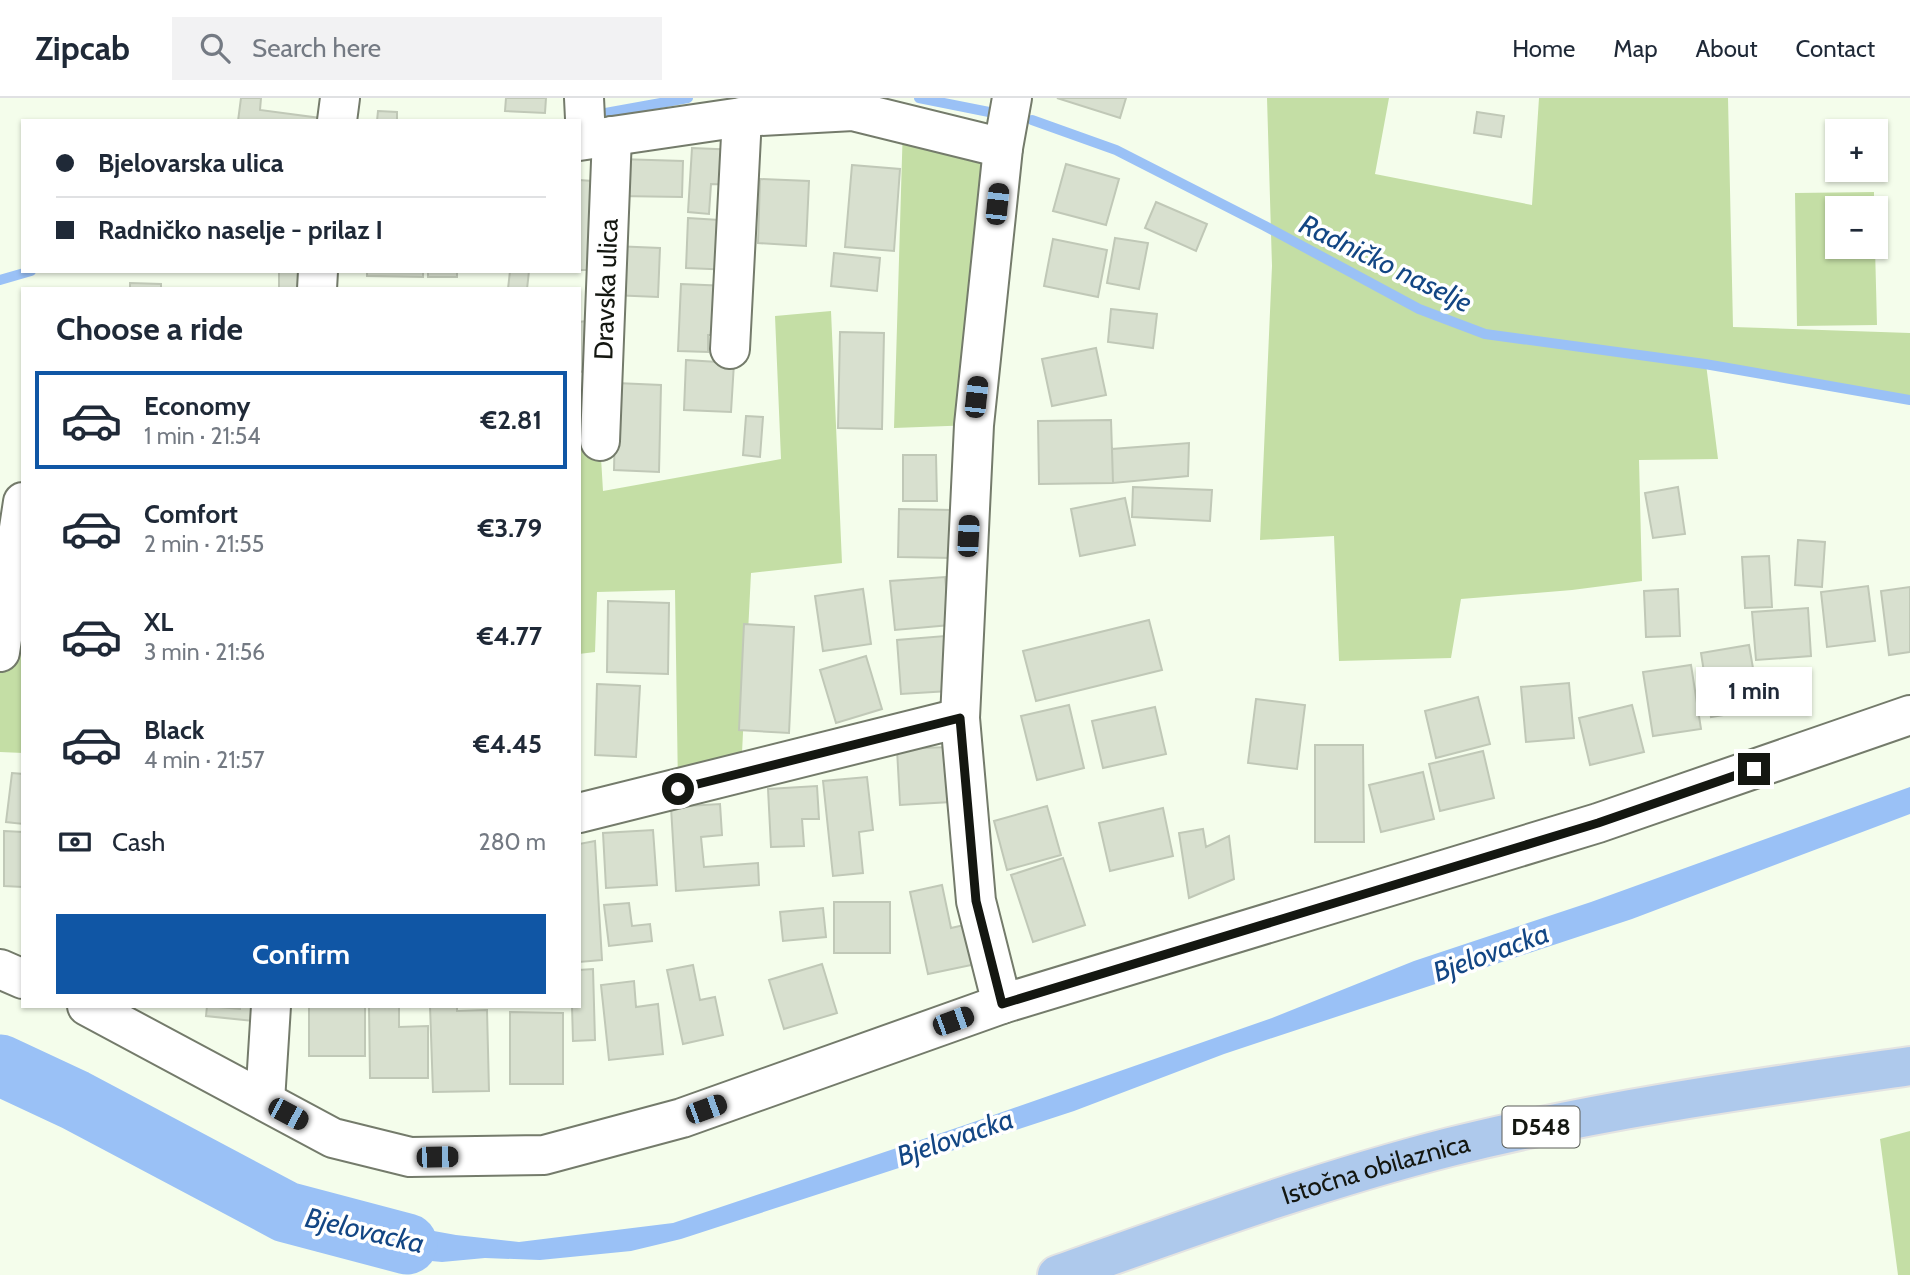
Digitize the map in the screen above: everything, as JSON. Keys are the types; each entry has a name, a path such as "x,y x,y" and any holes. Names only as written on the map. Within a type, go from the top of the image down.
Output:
{"main road":[{"name":"Istočna obilaznica","path":"1057,1275 1304,1188 1451,1147 1657,1102 1910,1066"}],"street":[{"path":"337,119 340,98"},
{"name":"Dravska ulica","path":"584,98 593,139 600,441"},
{"path":"1002,1004 976,901 960,718 974,425 1003,148 1012,98"},
{"path":"593,139 742,117 855,105 1003,148"},
{"path":"730,349 742,117"},
{"path":"0,652 21,515"},
{"path":"91,1008 333,1138 411,1157 544,1155 682,1118 1002,1004 1598,823 1910,715"},
{"path":"581,813 960,718"},
{"path":"0,969 21,978"},
{"path":"265,1101 271,1008"}],"green space":[{"path":"1267,98 1389,98 1375,174 1532,205 1539,98 1728,98 1733,327 1910,333 1910,400 1706,364 1718,459 1639,460 1642,581 1461,599 1451,658 1339,661 1334,536 1260,540 1272,266"},
{"path":"903,124 1003,148 974,425 894,428"},
{"path":"1874,192 1874,196 1825,196 1825,259 1875,259 1877,325 1797,326 1795,193"},
{"path":"831,311 842,563 751,573 741,773 678,788 675,590 597,592 595,652 581,654 581,390 603,388 600,441 603,491 781,459 775,316"},
{"path":"21,515 21,753 0,752 0,652"},
{"path":"1910,1131 1910,1275 1898,1275 1880,1139"}],"water":[{"path":"1910,787 1910,814 1632,919 1224,1054 1074,1111 681,1239 631,1251 540,1260 485,1258 442,1262 399,1258 326,1222 352,1223 390,1231 406,1226 519,1242 673,1223 1272,1018 1414,961 1591,902"}],"building":[{"path":"241,98 261,98 260,110 320,118 320,119 238,119"},
{"path":"506,98 546,98 545,113 505,111"},
{"path":"1057,98 1126,98 1120,118"},
{"path":"378,111 397,112 397,119 377,119"},
{"path":"1477,112 1504,116 1501,137 1474,133"},
{"path":"692,148 739,150 737,185 711,184 709,214 688,212"},
{"path":"619,159 683,161 682,197 618,196"},
{"path":"1066,164 1119,179 1106,225 1053,211"},
{"path":"852,165 900,169 894,251 845,247"},
{"path":"760,179 809,181 806,246 758,243"},
{"path":"581,180 592,181 589,270 581,270"},
{"path":"1156,202 1207,224 1196,251 1145,228"},
{"path":"688,218 735,221 733,270 686,268"},
{"path":"1115,238 1148,243 1139,289 1107,283"},
{"path":"1053,239 1107,250 1098,297 1044,286"},
{"path":"613,246 660,248 658,297 611,295"},
{"path":"834,253 880,258 877,291 831,286"},
{"path":"279,273 307,273 306,287 279,287"},
{"path":"367,273 423,273 423,277 367,276"},
{"path":"428,273 457,273 457,277 428,277"},
{"path":"510,273 529,273 527,287 508,287"},
{"path":"130,283 161,284 161,287 130,287"},
{"path":"681,284 728,286 727,335 708,335 708,352 678,351"},
{"path":"1111,309 1157,314 1153,348 1108,342"},
{"path":"594,320 601,369 581,372 581,322"},
{"path":"840,332 884,333 882,429 838,428"},
{"path":"1096,348 1106,395 1052,406 1042,359"},
{"path":"686,360 734,363 731,412 684,410"},
{"path":"616,383 661,385 659,472 614,470"},
{"path":"746,416 763,417 760,457 743,455"},
{"path":"1111,420 1113,483 1039,484 1038,421"},
{"path":"1189,443 1188,476 1113,483 1112,449"},
{"path":"903,455 936,455 937,501 903,501"},
{"path":"1133,487 1212,490 1210,521 1132,517"},
{"path":"1678,487 1685,534 1653,538 1645,493"},
{"path":"1125,498 1135,545 1080,556 1071,509"},
{"path":"899,509 954,510 953,558 898,557"},
{"path":"1798,540 1825,542 1822,587 1795,585"},
{"path":"1769,556 1772,607 1745,608 1742,557"},
{"path":"945,577 950,625 895,630 890,581"},
{"path":"1868,586 1875,641 1827,647 1821,592"},
{"path":"1910,587 1910,652 1889,655 1881,591"},
{"path":"863,589 871,644 823,651 815,596"},
{"path":"1678,589 1680,636 1646,637 1644,591"},
{"path":"608,601 669,603 668,674 607,672"},
{"path":"1808,608 1811,656 1756,660 1752,612"},
{"path":"1149,620 1162,670 1036,701 1023,651"},
{"path":"744,624 794,627 789,733 739,730"},
{"path":"945,636 949,691 901,694 897,640"},
{"path":"1749,645 1760,709 1711,717 1701,653"},
{"path":"866,656 882,709 836,723 820,670"},
{"path":"1691,665 1701,729 1653,736 1643,672"},
{"path":"1569,683 1574,738 1526,742 1521,687"},
{"path":"597,684 640,686 636,757 595,755"},
{"path":"1478,697 1490,744 1436,758 1425,711"},
{"path":"1256,699 1305,705 1297,769 1248,763"},
{"path":"1069,705 1084,768 1037,780 1021,716"},
{"path":"1632,705 1644,752 1590,765 1579,718"},
{"path":"1155,707 1166,754 1103,768 1092,721"},
{"path":"1315,745 1363,745 1364,842 1315,842"},
{"path":"948,747 951,802 900,805 897,749"},
{"path":"1483,751 1494,798 1440,811 1429,764"},
{"path":"1423,772 1434,819 1381,832 1369,785"},
{"path":"12,773 21,774 21,824 6,822"},
{"path":"867,777 873,830 859,832 863,873 833,876 823,781"},
{"path":"817,786 819,819 802,819 804,846 771,847 768,789"},
{"path":"720,804 722,835 701,837 704,867 758,863 759,885 676,891 671,807"},
{"path":"1047,806 1061,855 1007,870 994,821"},
{"path":"1163,808 1173,856 1110,871 1099,823"},
{"path":"1203,829 1206,847 1229,836 1234,879 1189,898 1179,833"},
{"path":"653,830 657,885 606,888 603,833"},
{"path":"4,831 21,832 21,887 4,886"},
{"path":"595,841 602,960 581,962 581,844"},
{"path":"1063,858 1085,925 1033,942 1011,875"},
{"path":"942,885 951,928 973,923 981,963 928,974 910,892"},
{"path":"834,902 890,902 890,953 834,953"},
{"path":"629,903 632,926 650,924 652,941 609,946 604,905"},
{"path":"823,908 826,937 783,941 780,912"},
{"path":"822,964 837,1013 784,1029 769,980"},
{"path":"693,965 700,1000 715,997 723,1035 683,1044 667,970"},
{"path":"593,969 595,1040 573,1041 572,1008 581,1008 581,970"},
{"path":"634,981 636,1007 658,1004 663,1054 609,1060 601,985"},
{"path":"207,1008 266,1008 264,1022 206,1016"},
{"path":"309,1008 365,1008 365,1056 309,1056"},
{"path":"369,1008 399,1008 399,1027 428,1026 428,1078 370,1078"},
{"path":"430,1008 487,1010 489,1091 433,1092"},
{"path":"510,1012 563,1013 563,1084 510,1084"}],"waterway":[{"name":"Radničko naselje","path":"600,114 688,98"},
{"name":"Radničko naselje","path":"919,98 989,112"},
{"name":"Radničko naselje","path":"1032,120 1116,150 1419,309 1485,334 1705,364 1910,400"},
{"name":"Radničko naselje","path":"0,280 24,273"},
{"name":"Bjelovacka","path":"0,1065 75,1100 286,1212 407,1244"}],"route":[{"path":"678,789 960,718 976,901 1002,1004 1598,823 1754,769"}]}
